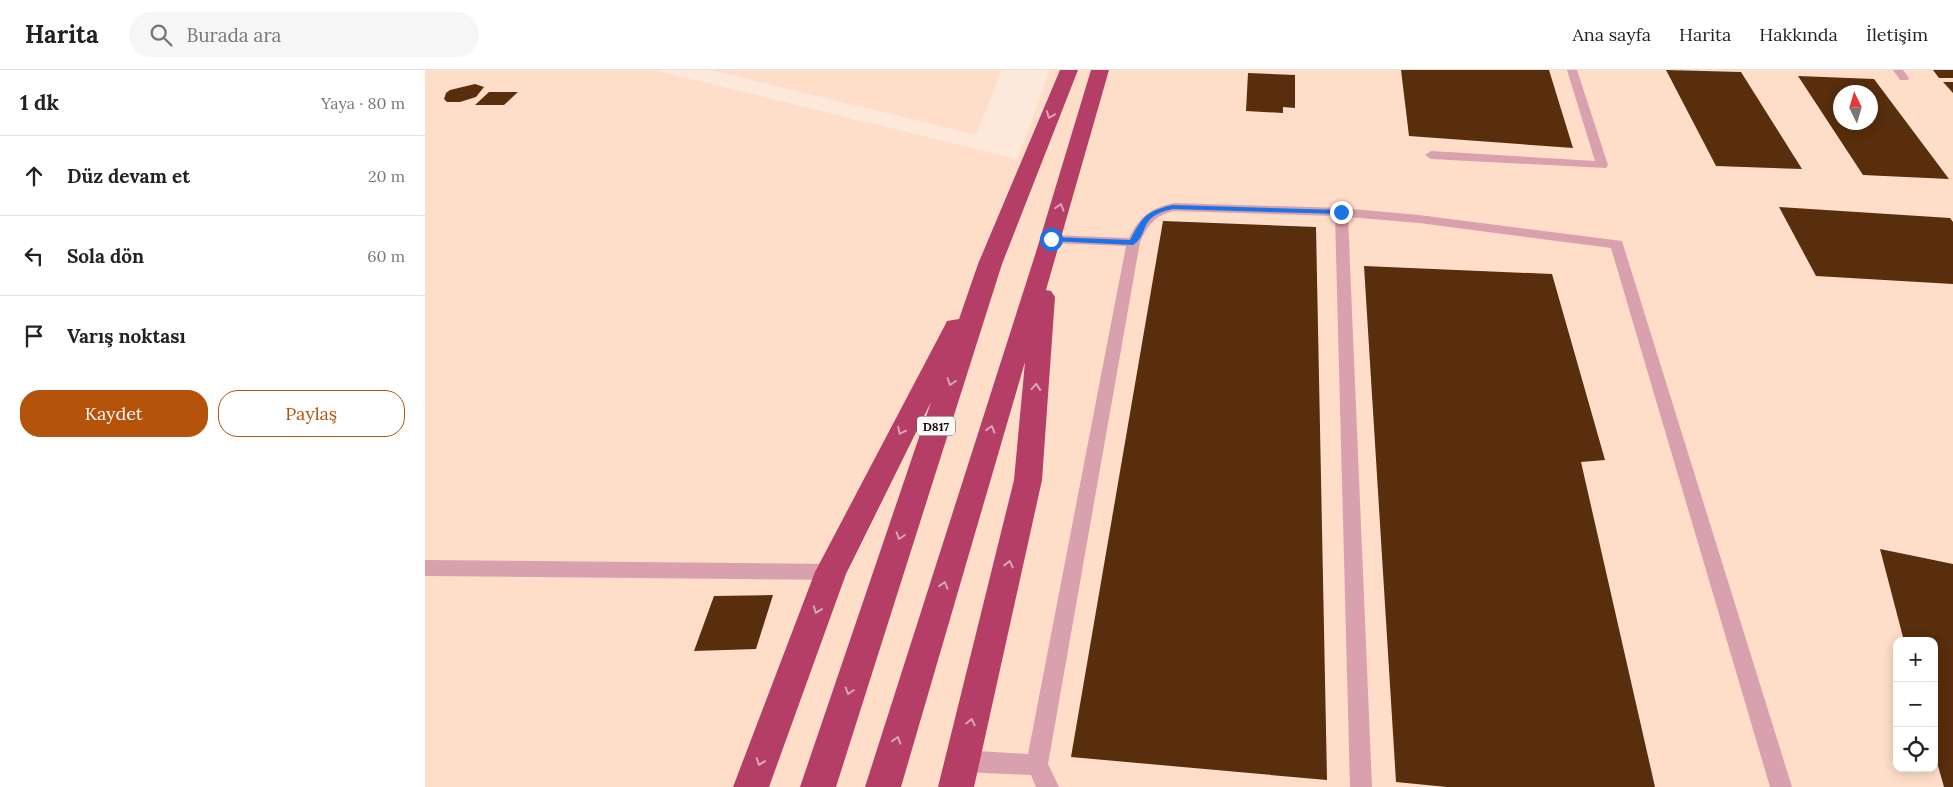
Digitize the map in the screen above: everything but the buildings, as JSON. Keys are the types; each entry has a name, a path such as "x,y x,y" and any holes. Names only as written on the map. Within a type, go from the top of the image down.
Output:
{"highway":[{"name":"D817","path":"817,787 990,264 1069,70"},
{"path":"883,787 1049,245 1100,70"},
{"path":"959,774 1028,480 1049,245"},
{"path":"751,787 831,572 923,388 990,264"}],"lane":[{"path":"1431,155 1602,165 1572,70"},
{"path":"1048,787 1037,765 1133,242 1146,218 1159,210 1173,207 1341,212 1419,219 1617,244 1781,787"},
{"path":"1341,212 1361,787"},
{"path":"1049,245 1133,242"},
{"path":"425,568 831,572"},
{"path":"959,774 1037,765"}],"shaded area":[{"path":"425,70 654,70 1017,159 1050,70 1953,70 1953,787 425,787"},
{"path":"711,70 1002,70 976,135"}],"route":[{"path":"1051,239 1133,242 1146,218 1159,210 1173,207 1341,212"}]}
